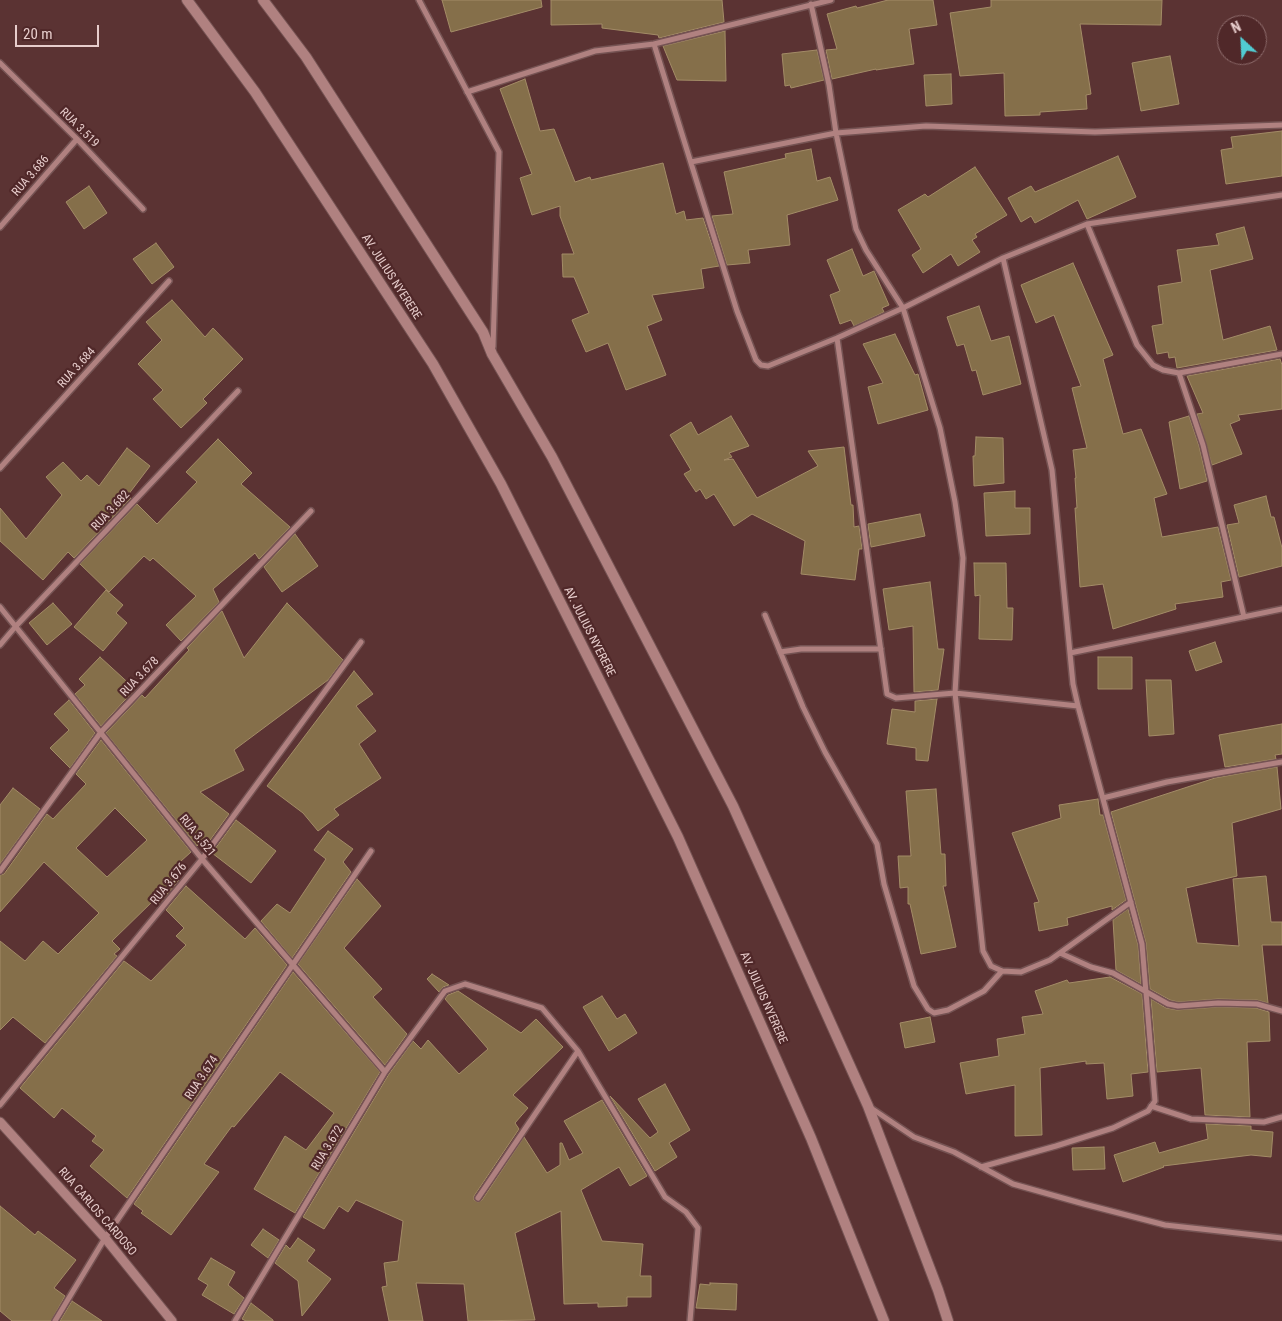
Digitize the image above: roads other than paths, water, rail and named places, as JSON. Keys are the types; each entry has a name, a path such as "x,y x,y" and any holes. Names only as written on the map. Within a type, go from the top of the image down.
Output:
{"main road":[{"name":"AV. JULIUS NYERERE","path":"187,0 255,92 433,364 501,484 678,837 811,1138 884,1321"},
{"path":"263,0 311,66 483,332 492,354 552,457 733,806 868,1106 948,1321"}],"street":[{"path":"419,0 499,152 492,354"},
{"path":"467,92 595,51 654,44 831,0"},
{"path":"811,4 856,229 866,250 903,308 940,428 955,502 963,558 955,693 983,951 991,966 1002,972 1021,972 1050,960 1131,902"},
{"path":"654,44 737,311 756,360 761,365 768,366 837,338 903,308 1003,258 1087,224 1282,194"},
{"name":"RUA 3.519","path":"0,63 77,139 143,209"},
{"path":"691,162 836,134 926,126 1095,132 1282,125"},
{"name":"RUA 3.686","path":"0,227 77,139"},
{"path":"1087,224 1137,345 1153,365 1163,370 1179,373 1282,354"},
{"path":"981,1167 1113,1128 1148,1111 1155,1101 1142,944 1078,706 1070,653 1052,470 1003,258"},
{"name":"RUA 3.684","path":"0,468 169,282"},
{"path":"837,338 887,694 891,697 955,693 1078,706"},
{"path":"1179,373 1203,446 1244,617"},
{"name":"RUA 3.682","path":"0,645 238,391"},
{"name":"RUA 3.678","path":"0,871 101,732 311,511"},
{"name":"RUA 3.521","path":"0,607 202,859 386,1072"},
{"path":"1070,653 1282,609"},
{"path":"765,615 803,706 825,752 877,844 884,884 914,986 928,1009 934,1013 948,1010 984,991 1002,972"},
{"name":"RUA 3.676","path":"0,1105 202,859 361,642"},
{"path":"780,652 801,649 881,649"},
{"path":"1103,798 1167,782 1282,762"},
{"name":"RUA 3.674","path":"55,1321 105,1238 371,851"},
{"path":"1060,953 1090,967 1113,973 1168,1004 1178,1006 1218,1003 1257,1004 1282,1011"},
{"name":"RUA 3.672","path":"235,1321 386,1072 445,991 465,984 542,1008 578,1051"},
{"path":"478,1198 578,1051 665,1198 686,1212 698,1228 690,1321"},
{"path":"868,1106 914,1137 954,1152 1013,1184 1166,1225 1282,1238"},
{"path":"1151,1106 1191,1119 1264,1122 1282,1117"},
{"name":"RUA CARLOS CARDOSO","path":"0,1122 105,1238 172,1321"}]}
